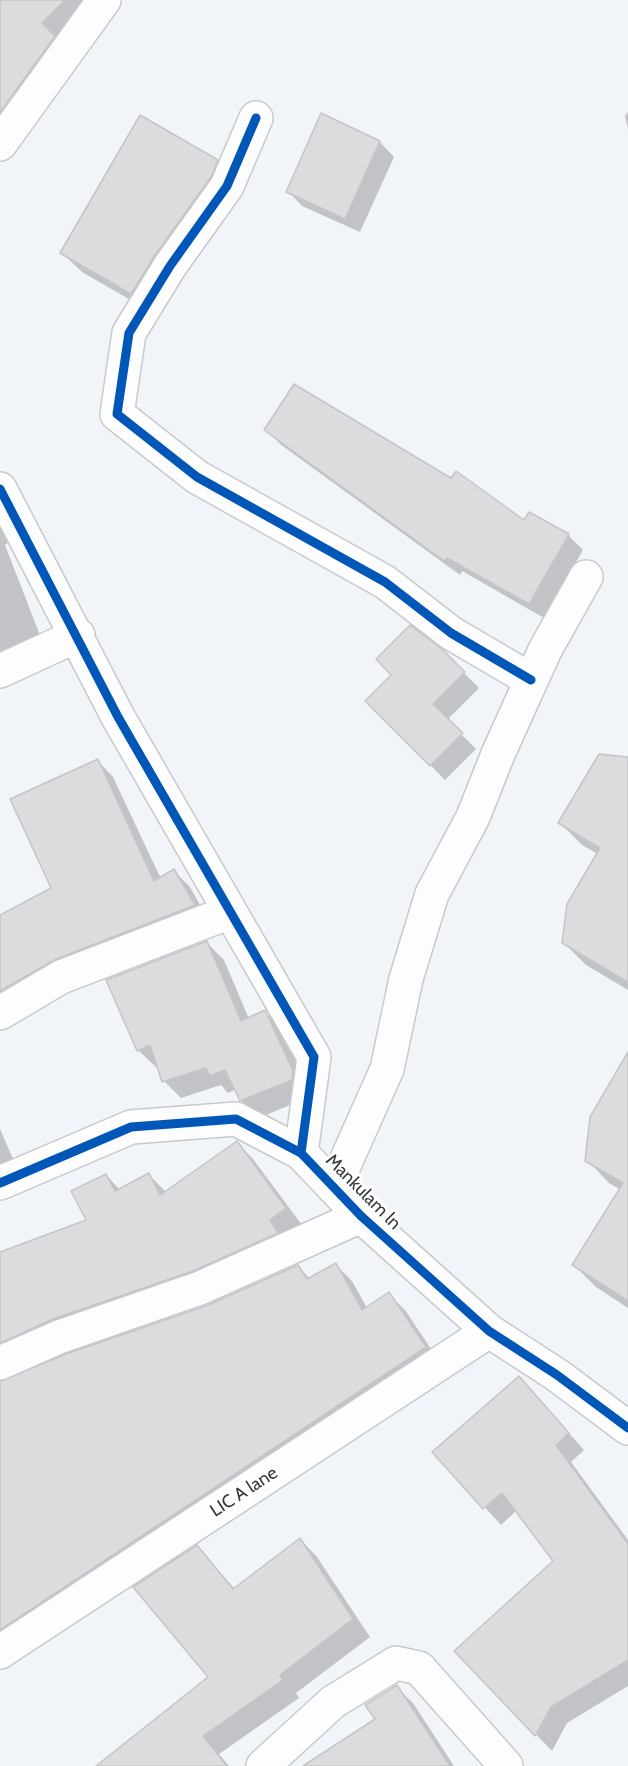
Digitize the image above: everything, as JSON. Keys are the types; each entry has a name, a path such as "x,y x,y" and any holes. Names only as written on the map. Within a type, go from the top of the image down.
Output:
{"street":[{"path":"0,144 104,0"},
{"path":"256,118 227,186 170,266 129,333 117,414 197,477 385,582 451,633 531,681"},
{"path":"0,489 78,635 118,717 314,1057 301,1153"},
{"path":"334,1188 387,1070 406,979 432,894 473,817 531,681 586,577"},
{"path":"0,671 78,635"},
{"path":"0,1012 61,977 230,912"},
{"name":"Mankulam ln","path":"0,1183 131,1127 236,1119 301,1153 361,1216 489,1332 557,1376 628,1428"},
{"path":"0,1363 59,1337 200,1288 361,1216"},
{"name":"LIC A lane","path":"0,1652 489,1332"},
{"path":"262,1766 333,1702 396,1663 419,1668 507,1766"}],"building":[{"path":"0,0 65,0 42,23 55,36 0,112"},
{"path":"321,113 380,141 345,219 286,192"},
{"path":"140,115 218,160 211,177 155,255 131,294 60,253"},
{"path":"294,384 451,478 456,471 524,520 529,512 569,534 529,604 447,558 444,561 264,430"},
{"path":"410,625 443,650 465,672 433,704 463,733 430,766 365,701 391,675 376,659"},
{"path":"599,754 628,757 628,982 562,943 567,904 600,848 558,823"},
{"path":"98,759 154,881 174,869 195,905 54,960 0,991 0,915 51,888 10,799"},
{"path":"207,941 241,1021 265,1010 293,1071 292,1080 240,1101 225,1070 210,1076 206,1068 162,1082 150,1045 137,1051 106,980"},
{"path":"628,1052 628,1301 572,1265 623,1183 585,1161 590,1117"},
{"path":"237,1141 286,1208 270,1220 278,1233 193,1271 53,1319 0,1343 0,1252 86,1220 71,1191 106,1174 115,1191 149,1173 160,1195"},
{"path":"336,1263 362,1310 389,1292 426,1347 0,1630 0,1381 66,1354 206,1306 298,1265 307,1279"},
{"path":"519,1376 569,1433 556,1445 628,1544 628,1660 551,1707 535,1736 454,1651 553,1561 502,1493 483,1509 432,1452"},
{"path":"300,1538 353,1619 280,1675 283,1680 203,1736 227,1766 96,1766 208,1677 133,1587 197,1545 233,1589"},
{"path":"397,1685 450,1766 303,1766 375,1719 365,1705"}],"cycle path":[{"path":"256,118 227,186 170,266 129,333 117,414 197,477 385,582 451,633 531,680"},
{"path":"0,489 118,717 314,1057 301,1153"},
{"path":"0,1183 131,1127 236,1119 301,1153 361,1216 489,1331 557,1375 628,1428"}]}
